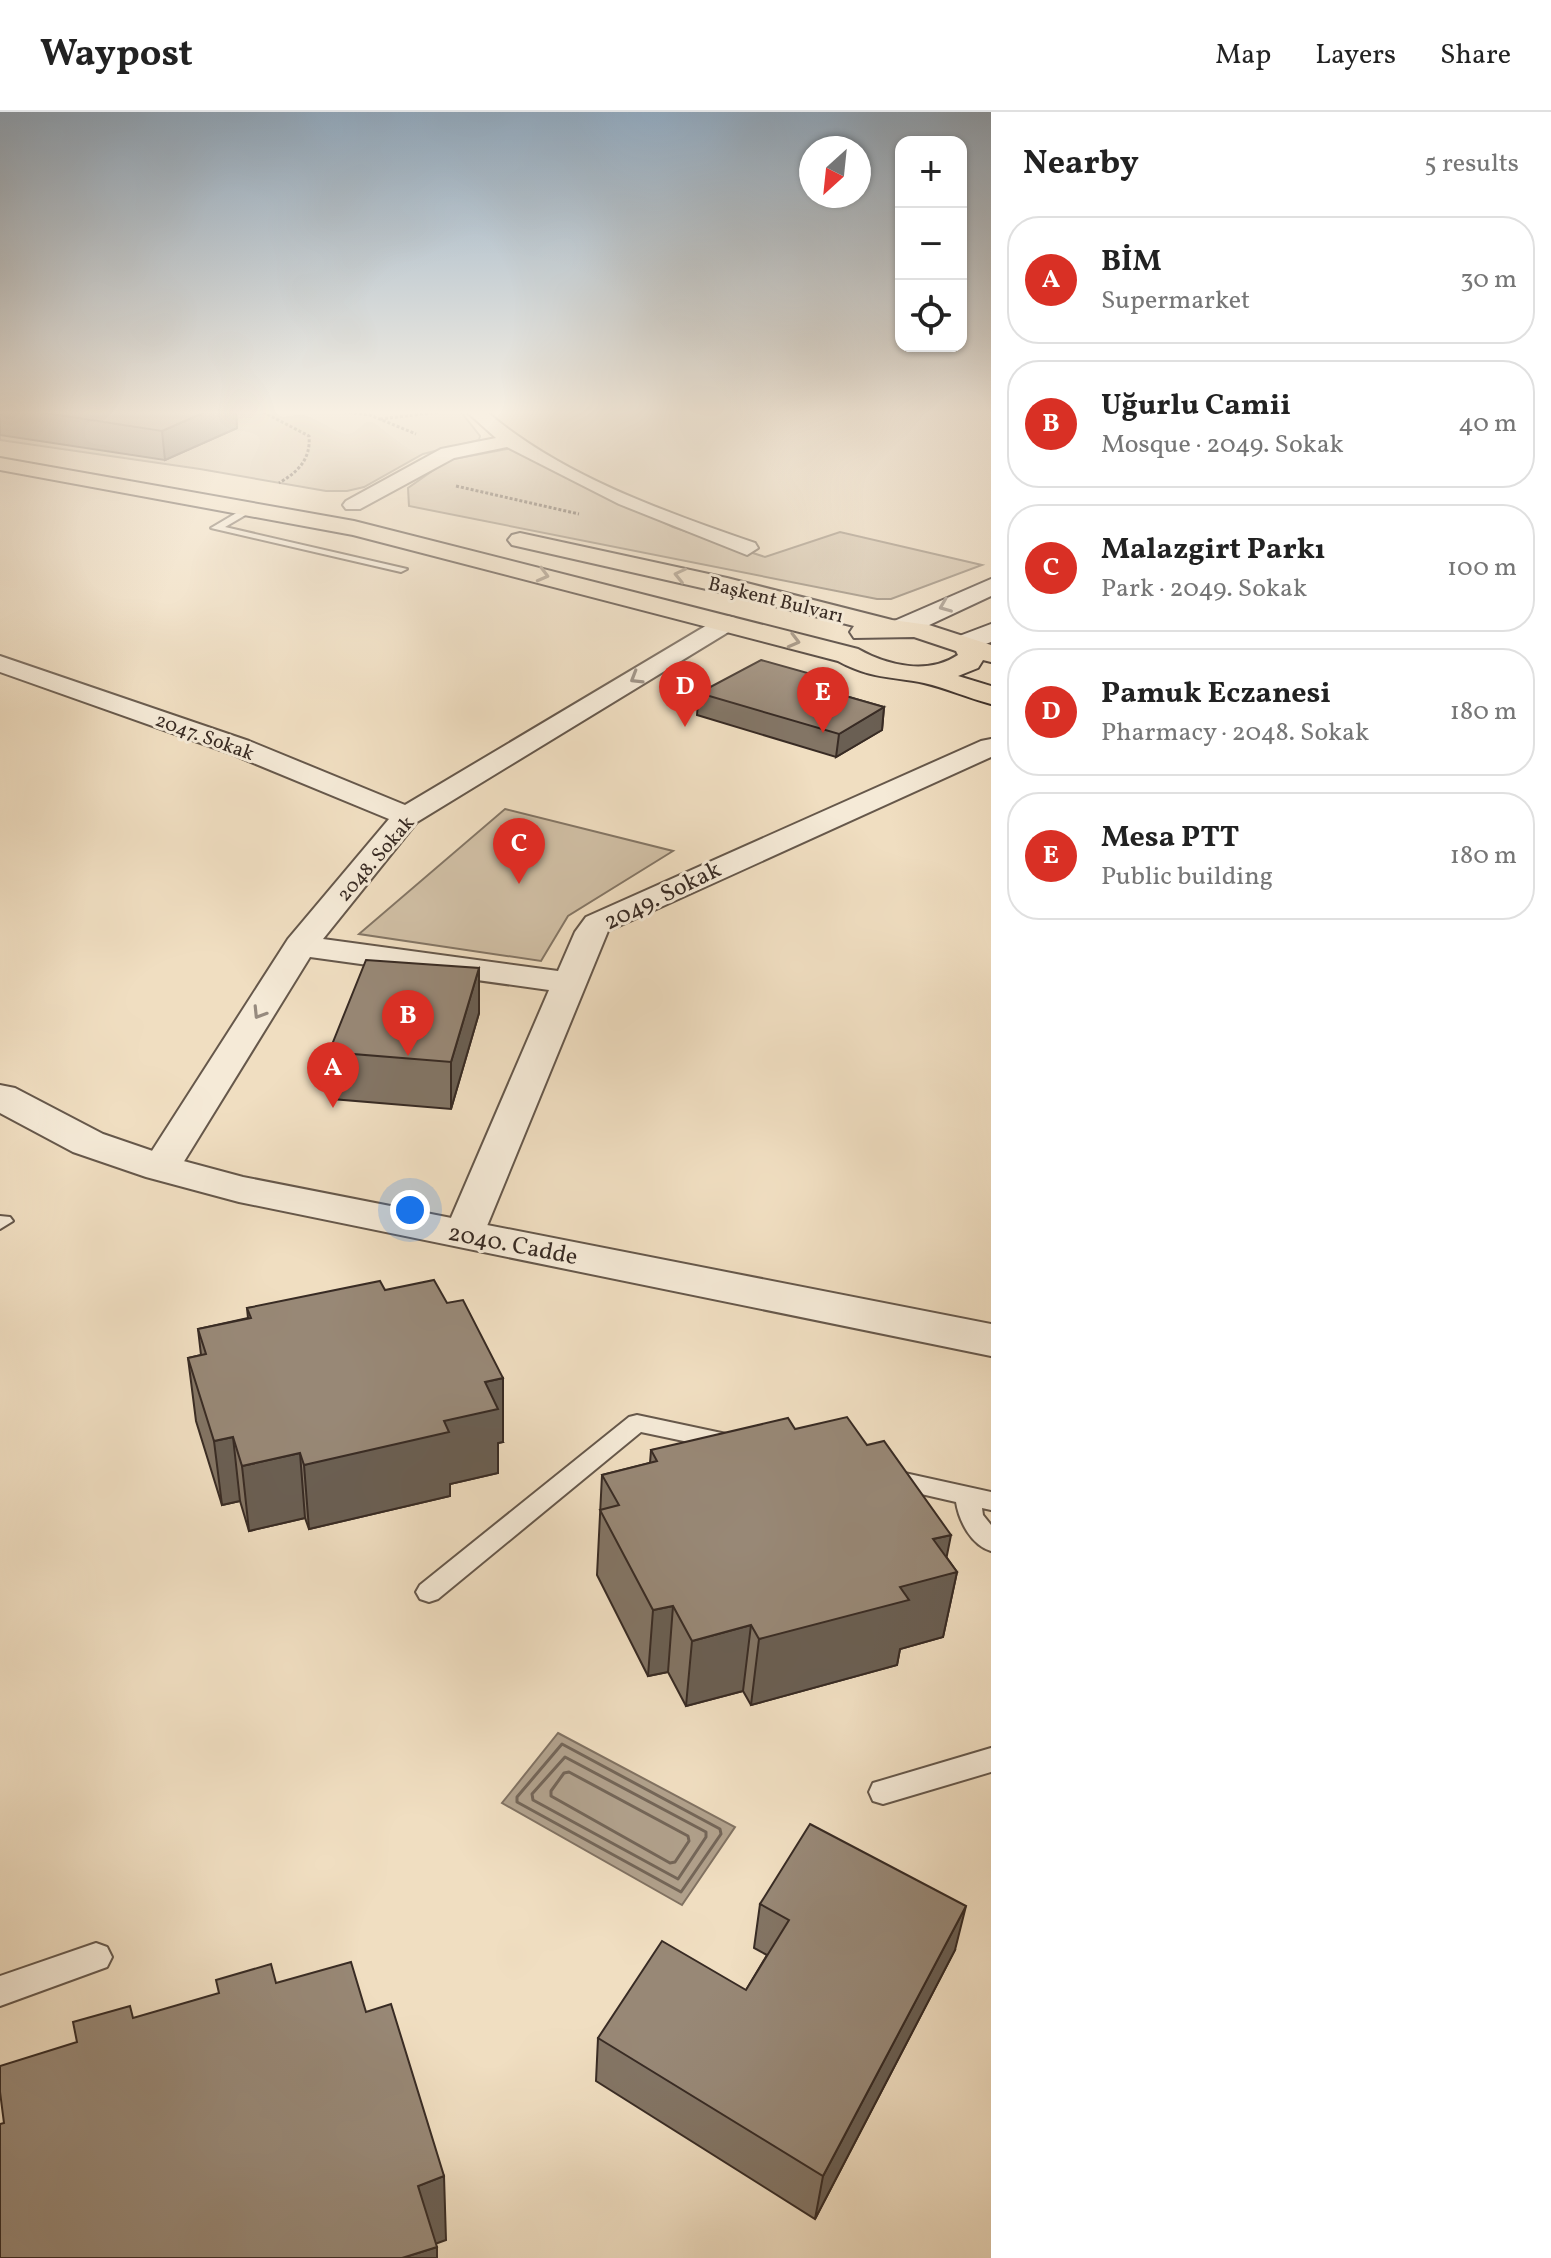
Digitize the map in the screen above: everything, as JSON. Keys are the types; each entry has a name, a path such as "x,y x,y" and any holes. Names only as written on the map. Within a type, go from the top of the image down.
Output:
{"main road":[{"name":"Başkent Bulvarı","path":"272,512 354,528 674,609 848,655 877,669 920,674"},
{"name":"Başkent Bulvarı","path":"504,536 896,628 941,634 978,644"},
{"path":"674,609 714,610 728,606 736,601 737,594 727,586"},
{"path":"848,655 844,648 846,641 853,636 896,628"},
{"path":"920,674 958,668 968,662 978,644"},
{"path":"920,674 991,695"}],"street":[{"path":"651,512 747,548"},
{"path":"896,628 988,594"},
{"name":"2048. Sokak","path":"161,1168 300,946 407,816 727,623"},
{"name":"2047. Sokak","path":"0,664 239,747 407,816"},
{"name":"2049. Sokak","path":"465,1234 591,932 605,918 991,747"},
{"path":"300,946 570,983"},
{"name":"2040. Cadde","path":"0,1097 88,1143 161,1168 239,1189 991,1340"}],"lane":[{"path":"243,512 216,528 401,569"},
{"path":"429,1592 637,1423 757,1449"},
{"path":"862,1472 979,1498 971,1518 991,1542"},
{"path":"883,1792 991,1760"},
{"path":"0,1991 96,1957"}],"path":[{"path":"571,512 579,514"}],"shaded area":[{"path":"440,512 643,512 673,527 765,557 840,532 982,565 891,599 877,599"},
{"path":"505,809 673,851 568,916 541,961 359,934"}],"water":[{"path":"558,1733 735,1827 682,1905 502,1803"}],"building":[{"path":"761,660 829,679 814,687 884,707 839,734 699,693"},
{"path":"366,960 479,968 451,1062 329,1052"},
{"path":"434,1280 447,1303 463,1300 503,1378 485,1382 498,1409 444,1421 449,1432 304,1465 300,1453 242,1466 233,1437 214,1441 188,1358 206,1354 198,1329 251,1318 247,1308 380,1281 385,1290"},
{"path":"847,1417 867,1445 884,1441 951,1535 933,1539 957,1572 900,1587 909,1600 759,1639 751,1625 692,1641 673,1606 653,1610 600,1510 619,1505 602,1475 657,1461 651,1450 788,1418 795,1429"},
{"path":"810,1824 966,1906 823,2176 598,2038 662,1941 746,1990 789,1920 760,1904"},
{"path":"351,1962 366,2012 391,2004 444,2176 418,2186 437,2247 402,2258 0,2258 0,2124 4,2123 0,2066 77,2042 73,2022 130,2006 133,2018 219,1993 216,1980 271,1964 276,1983"}],"place":[{"name":"Pamuk Eczanesi","path":"685,727"},
{"name":"Mesa PTT","path":"823,733"},
{"name":"Malazgirt Parkı","path":"519,884"},
{"name":"Uğurlu Camii","path":"408,1056"},
{"name":"BİM","path":"333,1108"}]}
